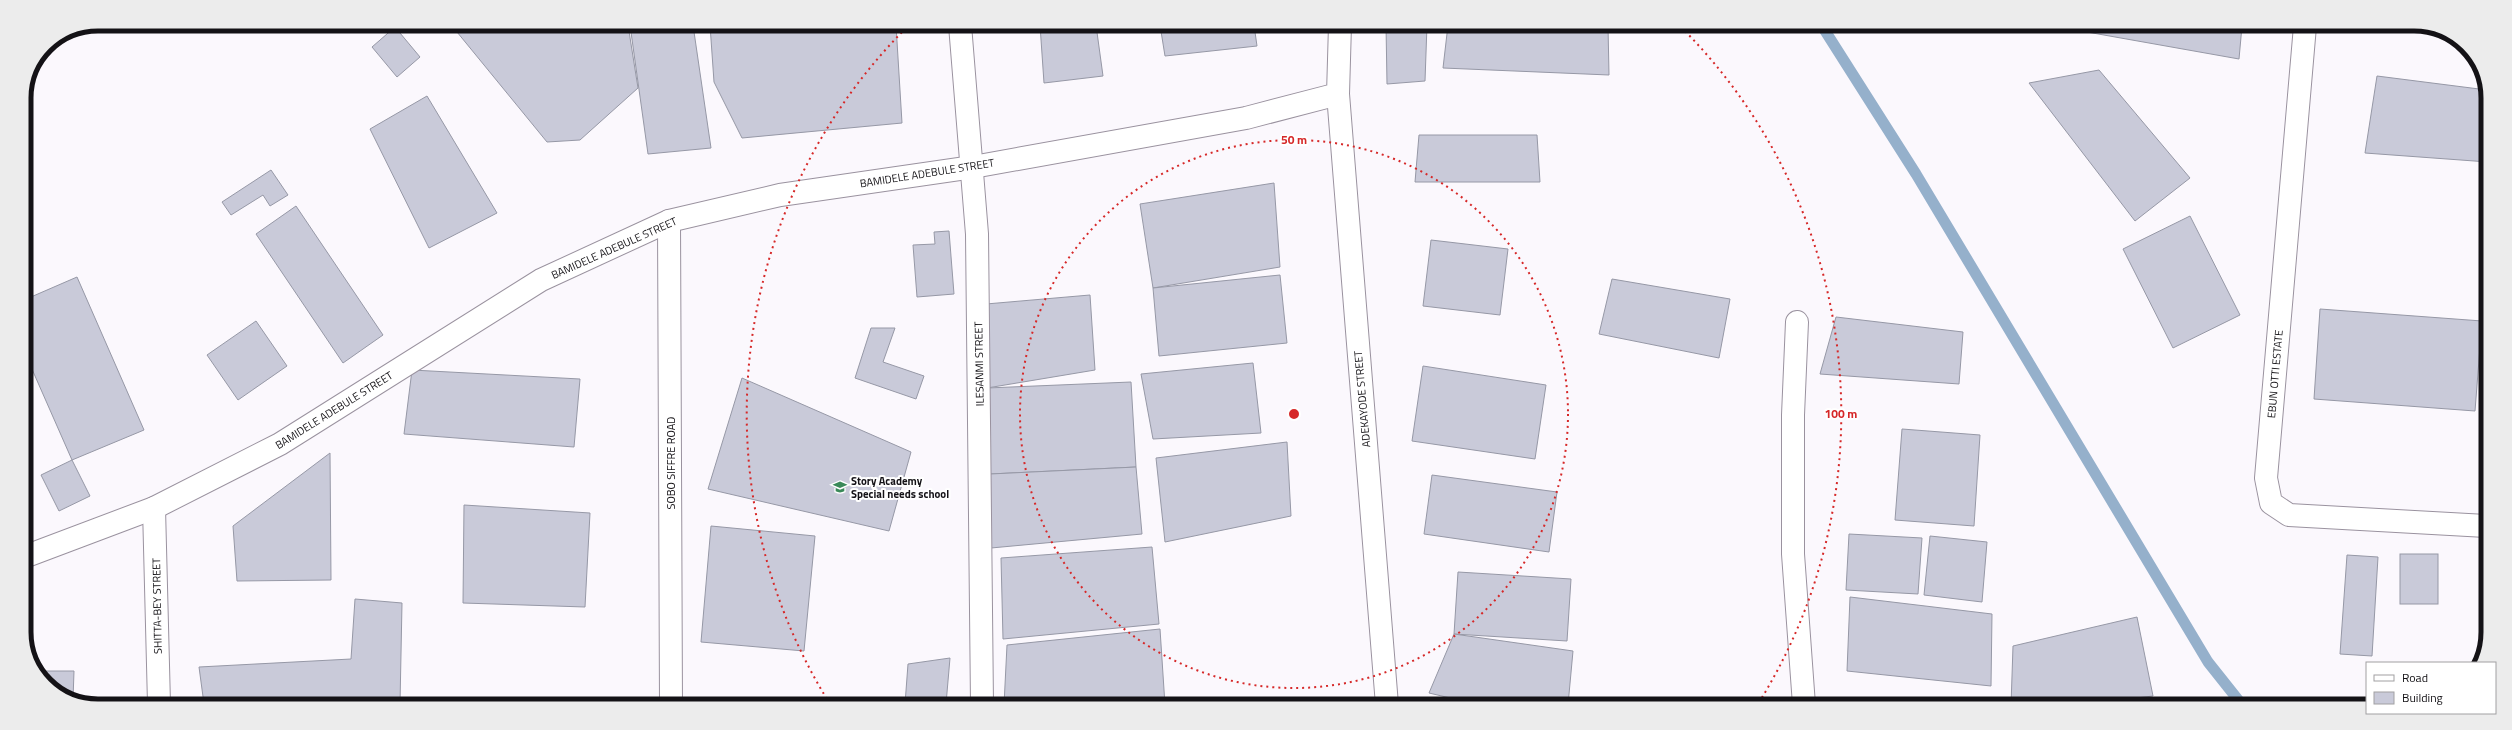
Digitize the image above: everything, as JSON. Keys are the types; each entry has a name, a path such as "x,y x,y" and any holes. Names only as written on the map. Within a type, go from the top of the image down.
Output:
{"street":[{"name":"ILESANMI STREET","path":"961,31 973,167 977,234 982,699"},
{"path":"1338,94 1340,31"},
{"name":"EBUN OTTI ESTATE","path":"2305,31 2266,478 2272,503 2289,515 2481,526"},
{"name":"BAMIDELE ADEBULE STREET","path":"31,554 154,508 280,444 541,280 669,221 780,195 973,167 1246,118 1338,94"},
{"name":"ADEKAYODE STREET","path":"1338,94 1387,699"},
{"name":"SOBO SIFFRE ROAD","path":"669,221 671,699"},
{"path":"1797,322 1793,415 1793,554 1804,699"},
{"name":"SHITTA-BEY STREET","path":"154,508 159,699"}],"building":[{"path":"390,31 398,31 420,57 397,77 372,47"},
{"path":"629,31 638,88 580,140 547,142 457,32"},
{"path":"631,31 694,31 711,148 648,154"},
{"path":"710,31 896,31 902,123 742,138 714,82"},
{"path":"1040,31 1097,31 1103,76 1044,83"},
{"path":"1161,31 1255,31 1257,46 1165,56"},
{"path":"1386,31 1427,31 1425,81 1387,84"},
{"path":"1447,31 1608,31 1609,75 1443,68"},
{"path":"2087,31 2242,31 2239,59"},
{"path":"2099,70 2190,178 2135,221 2029,83"},
{"path":"2377,76 2481,89 2481,161 2365,153"},
{"path":"427,96 497,213 429,248 370,129"},
{"path":"1419,135 1537,135 1540,182 1415,182"},
{"path":"271,170 288,195 270,206 263,195 231,215 222,202"},
{"path":"1274,183 1280,267 1153,288 1140,204"},
{"path":"296,206 383,335 343,363 256,234"},
{"path":"2190,216 2240,315 2173,348 2123,249"},
{"path":"949,231 954,294 917,297 913,245 935,244 934,232"},
{"path":"1431,240 1508,249 1500,315 1423,306"},
{"path":"1280,275 1287,343 1159,356 1153,288"},
{"path":"77,277 144,430 72,460 31,367 31,297"},
{"path":"1612,279 1730,299 1719,358 1599,334"},
{"path":"1090,295 1095,370 987,388 986,304"},
{"path":"2320,309 2481,321 2475,411 2314,399"},
{"path":"1836,317 1963,332 1959,384 1820,374"},
{"path":"256,321 287,366 238,400 207,355"},
{"path":"871,328 895,328 883,362 924,376 916,399 855,378"},
{"path":"1253,363 1261,433 1153,439 1141,374"},
{"path":"1423,366 1546,385 1535,459 1412,441"},
{"path":"412,370 580,379 574,447 404,434"},
{"name":"Story Academy Special needs school","path":"742,378 911,452 889,531 708,489"},
{"path":"1131,382 1136,467 990,474 987,388"},
{"path":"1902,429 1980,435 1974,526 1895,520"},
{"path":"1287,442 1291,516 1165,542 1156,458"},
{"path":"330,453 331,580 237,581 233,526"},
{"path":"72,460 90,496 59,511 41,475"},
{"path":"1136,467 1142,534 991,548 990,474"},
{"path":"1432,475 1557,492 1549,552 1424,534"},
{"path":"464,505 590,513 585,607 463,603"},
{"path":"711,526 815,536 804,651 701,642"},
{"path":"1849,534 1922,538 1918,594 1846,590"},
{"path":"1930,536 1987,542 1982,602 1924,595"},
{"path":"1152,547 1159,624 1003,639 1001,558"},
{"path":"2400,554 2438,554 2438,604 2400,604"},
{"path":"2347,555 2378,557 2372,656 2340,654"},
{"path":"1458,572 1571,579 1567,641 1454,634"},
{"path":"1850,597 1992,614 1991,686 1847,671"},
{"path":"355,599 402,603 400,699 203,699 199,667 351,659"},
{"path":"2137,617 2153,696 2128,699 2011,699 2013,646"},
{"path":"1160,629 1165,699 1004,699 1007,645"},
{"path":"1454,634 1573,651 1569,699 1454,699 1429,693"},
{"path":"950,658 946,699 905,699 908,664"},
{"path":"44,671 74,671 73,694 61,688"}],"waterway":[{"path":"1825,31 1916,174 2208,662 2237,699"}],"place":[{"name":"Story Academy Special needs school","path":"840,487"}]}
